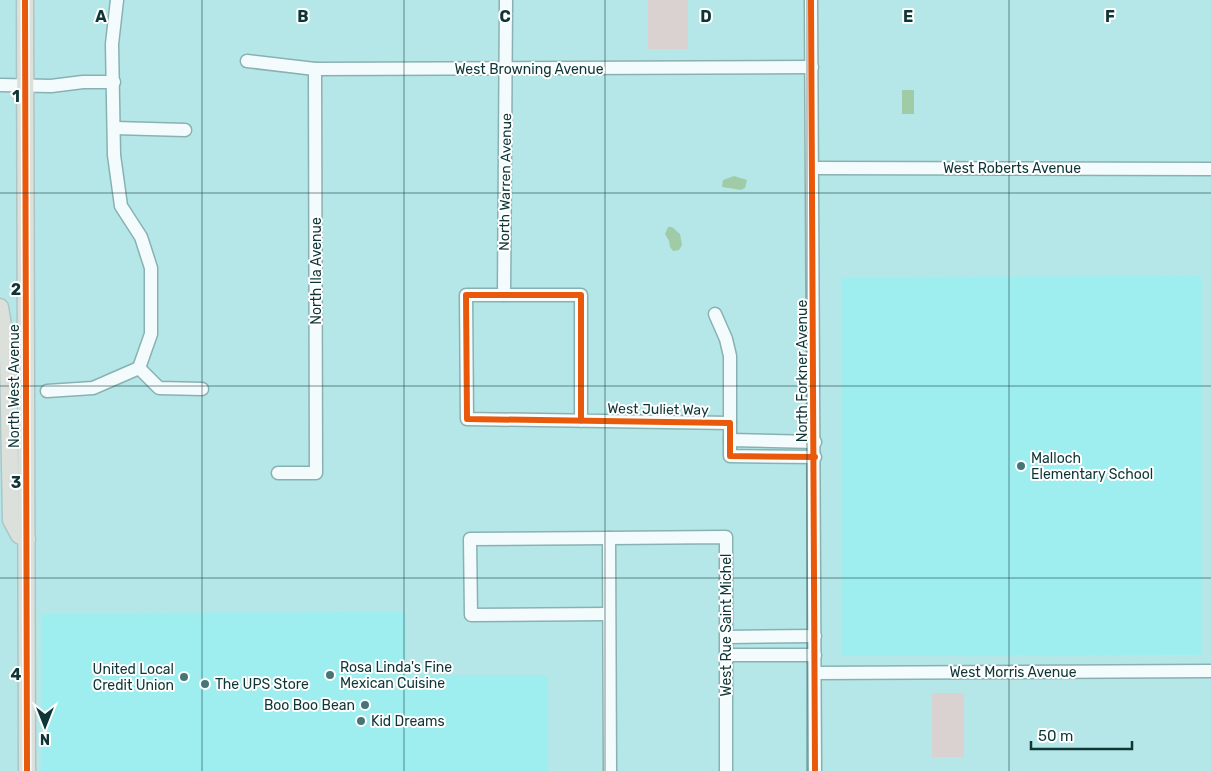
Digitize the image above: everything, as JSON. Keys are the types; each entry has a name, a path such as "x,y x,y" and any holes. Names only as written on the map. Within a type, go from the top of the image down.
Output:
{"main road":[{"name":"North West Avenue","path":"25,0 27,771"},
{"path":"0,306 8,356 11,520 19,535 27,539"}],"street":[{"path":"47,391 93,388 139,368 152,334 152,268 141,237 121,206 114,155 112,44 117,0"},
{"name":"North Warren Avenue","path":"504,295 506,0"},
{"name":"North Forkner Avenue","path":"811,0 814,168 815,771"},
{"name":"West Browning Avenue","path":"247,61 316,69 812,67"},
{"name":"North Ila Avenue","path":"278,473 316,473 316,69"},
{"path":"0,85 114,82"},
{"path":"115,128 185,130"},
{"name":"West Roberts Avenue","path":"814,168 1211,169"},
{"name":"West Juliet Way","path":"504,295 466,295 467,419 730,423"},
{"path":"504,295 581,295 581,421"},
{"path":"715,314 726,339 730,356 730,456 815,457"},
{"path":"139,368 159,388 202,389"},
{"path":"730,440 815,442"},
{"name":"West Rue Saint Michel","path":"608,614 471,615 470,539 726,537 726,771"},
{"path":"609,538 610,771"},
{"path":"727,637 815,636"},
{"path":"726,656 815,655"},
{"name":"West Morris Avenue","path":"815,673 1211,671"}],"shaded area":[{"path":"648,0 688,0 688,49 648,49"},
{"path":"902,90 914,90 914,114 902,114"},
{"path":"734,176 747,180 745,188 741,190 722,187 723,180"},
{"path":"668,227 672,227 680,234 682,245 679,250 673,251 670,247 665,234"},
{"name":"Malloch Elementary School","path":"1201,276 1201,655 841,656 841,277"},
{"path":"406,612 406,675 548,675 548,771 41,771 41,613"},
{"path":"932,693 964,693 964,757 932,757"}],"cycle path":[{"path":"25,0 27,771"},
{"path":"811,0 815,771"},
{"path":"581,421 581,295 466,295 467,419 730,423 730,456 815,457"}],"place":[{"name":"Malloch Elementary School","path":"1021,466"},
{"name":"Rosa Linda's Fine Mexican Cuisine","path":"330,675"},
{"name":"United Local Credit Union","path":"184,677"},
{"name":"The UPS Store","path":"205,684"},
{"name":"Boo Boo Bean","path":"365,705"},
{"name":"Kid Dreams","path":"361,721"}]}
